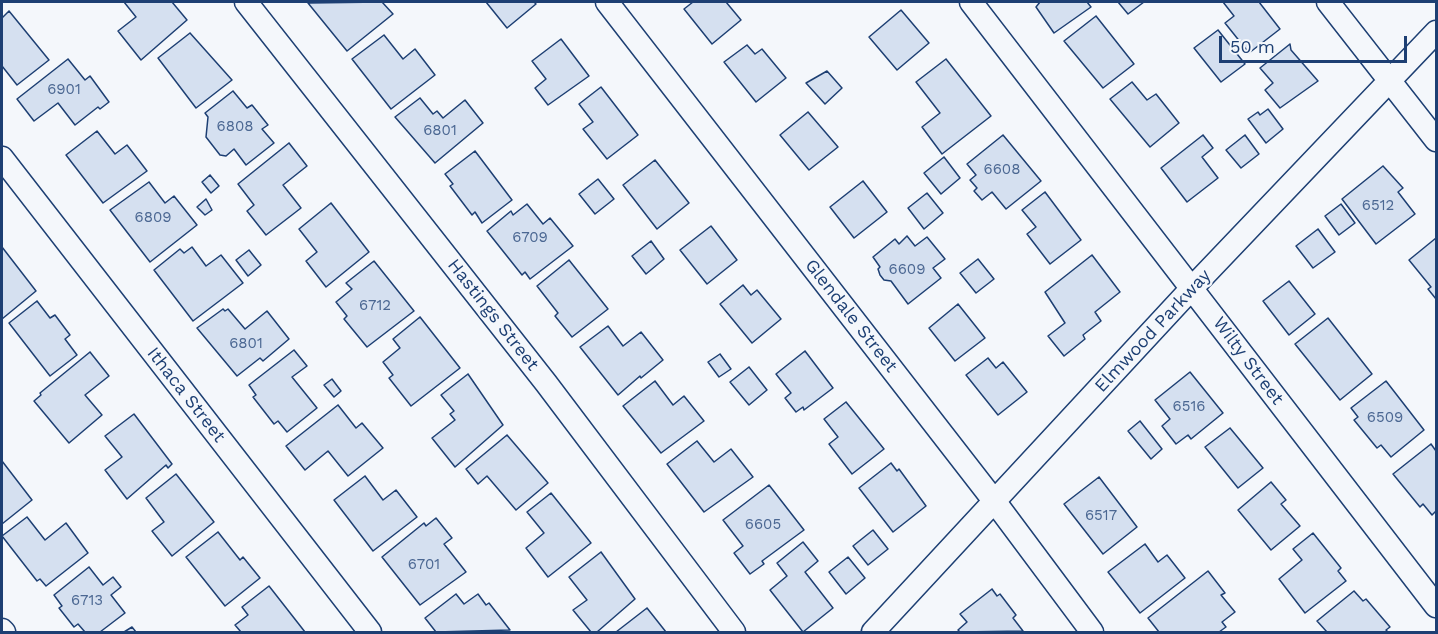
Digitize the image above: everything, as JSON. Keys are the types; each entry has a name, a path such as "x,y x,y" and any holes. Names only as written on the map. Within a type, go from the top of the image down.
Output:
{"street":[{"name":"Hastings Street","path":"246,2 546,383 734,633"},
{"name":"Glendale Street","path":"607,2 995,502 1092,633"},
{"name":"Wilty Street","path":"971,2 1437,606"},
{"path":"1328,2 1437,140"},
{"name":"Elmwood Parkway","path":"873,633 1192,288 1437,32"},
{"name":"Ithaca Street","path":"2,158 370,633"}],"building":[{"path":"124,2 172,2 187,20 141,60 118,31 136,17"},
{"path":"382,2 393,14 347,51 308,3"},
{"path":"486,2 534,2 536,4 507,28"},
{"path":"693,2 726,2 741,20 712,44 684,9"},
{"path":"1040,2 1087,2 1091,7 1054,33 1036,7"},
{"path":"1118,2 1144,2 1128,14"},
{"path":"1223,2 1259,2 1280,29 1249,53 1225,23 1234,16"},
{"path":"901,10 929,43 897,70 869,37"},
{"path":"9,11 49,60 17,85 2,66 2,18"},
{"path":"1096,16 1134,64 1103,88 1064,41"},
{"path":"1218,30 1245,64 1221,82 1194,48"},
{"path":"190,33 232,80 196,108 158,58"},
{"path":"384,35 403,59 415,49 435,75 391,109 352,59"},
{"path":"561,39 589,76 548,105 535,88 546,79 532,61"},
{"path":"1290,44 1291,50 1318,81 1280,108 1265,90 1273,83 1260,68"},
{"path":"747,45 755,54 762,49 786,78 756,102 724,62"},
{"path":"68,59 85,80 90,76 109,102 100,109 98,107 75,125 58,103 34,121 17,99"},
{"path":"946,59 991,116 942,154 922,127 940,113 916,82"},
{"path":"827,71 842,88 825,104 806,83"},
{"path":"1132,82 1147,100 1156,94 1179,123 1150,147 1110,99"},
{"path":"601,87 638,135 607,159 583,129 593,122 579,104"},
{"path":"233,91 247,108 252,105 268,125 262,129 274,143 246,165 234,149 226,156 220,155 206,137 208,117 205,113"},
{"path":"420,98 433,114 437,111 443,118 465,100 483,123 435,163 395,117"},
{"path":"1268,109 1283,129 1266,143 1248,119"},
{"path":"808,112 838,147 809,170 780,135"},
{"path":"97,131 115,154 127,145 147,171 103,203 66,155"},
{"path":"1003,135 1041,181 1006,209 992,192 982,200 974,191 977,188 970,180 976,175 967,164"},
{"path":"1203,135 1213,148 1202,157 1218,178 1187,202 1161,168"},
{"path":"1245,135 1259,154 1241,168 1226,150"},
{"path":"289,143 307,166 283,185 301,208 266,235 247,211 254,205 238,184"},
{"path":"475,151 512,200 482,223 475,212 472,215 450,186 453,184 445,174"},
{"path":"944,157 960,178 941,194 924,173"},
{"path":"655,160 689,203 657,229 623,185"},
{"path":"1383,166 1403,188 1398,192 1415,214 1376,244 1342,199"},
{"path":"210,175 219,186 211,193 202,182"},
{"path":"598,179 614,199 595,214 579,194"},
{"path":"863,181 887,212 854,238 830,207"},
{"path":"149,182 165,203 174,196 197,225 150,262 110,210"},
{"path":"1045,192 1081,240 1050,264 1027,234 1036,227 1022,210"},
{"path":"927,193 943,213 924,229 908,208"},
{"path":"206,199 212,210 205,215 197,207"},
{"path":"331,203 369,252 326,287 306,261 317,252 299,229"},
{"path":"527,204 543,224 550,218 573,246 530,279 525,272 522,275 487,231 511,211 513,215"},
{"path":"1341,204 1355,223 1339,235 1325,216"},
{"path":"711,226 737,260 707,284 680,250"},
{"path":"1318,229 1335,252 1313,268 1296,246"},
{"path":"907,236 915,246 927,237 945,259 933,268 941,278 908,304 891,281 884,280 880,275 878,269 880,267 873,257 895,239 899,244"},
{"path":"1436,238 1436,299 1428,289 1431,287 1409,260"},
{"path":"651,241 664,259 646,274 632,256"},
{"path":"2,247 36,291 2,319"},
{"path":"192,247 206,266 221,255 243,283 193,321 154,270 180,249 184,253"},
{"path":"249,250 261,265 248,276 236,260"},
{"path":"1092,255 1120,292 1095,312 1101,321 1083,335 1085,339 1064,356 1048,336 1065,323 1045,292"},
{"path":"978,259 994,279 976,293 960,273"},
{"path":"569,260 608,309 572,337 555,316 558,313 537,286"},
{"path":"374,261 414,311 367,347 344,319 347,316 336,302 352,289 346,283"},
{"path":"1289,281 1315,314 1289,335 1263,301"},
{"path":"743,285 751,295 757,290 781,319 752,343 720,304"},
{"path":"37,301 50,318 55,315 70,335 65,339 77,355 50,376 9,323"},
{"path":"958,304 985,338 955,361 929,328"},
{"path":"223,309 225,311 228,309 245,329 267,311 289,339 263,361 260,358 237,376 197,328"},
{"path":"420,317 460,368 411,406 389,378 393,375 383,362 400,348 393,339"},
{"path":"1328,318 1372,374 1340,400 1295,344"},
{"path":"608,326 623,346 641,332 663,360 618,395 580,347"},
{"path":"294,350 307,366 292,377 317,408 287,432 278,421 274,424 253,397 256,395 249,385"},
{"path":"805,351 833,388 804,410 803,407 796,412 785,398 791,393 776,374"},
{"path":"90,352 109,376 85,395 102,415 69,443 34,401 41,395 40,393"},
{"path":"720,354 731,369 719,377 708,362"},
{"path":"988,358 996,368 1003,362 1027,392 998,415 966,375"},
{"path":"749,367 767,390 749,405 730,382"},
{"path":"1190,372 1223,413 1191,439 1188,435 1176,444 1162,426 1170,419 1155,400"},
{"path":"468,374 503,425 455,467 432,438 455,420 450,414 454,411 441,395"},
{"path":"332,379 341,391 334,397 324,385"},
{"path":"655,381 673,405 684,396 704,421 661,453 623,406"},
{"path":"1386,381 1424,430 1391,457 1381,445 1377,448 1354,420 1358,417 1351,408"},
{"path":"846,402 884,449 852,474 829,444 838,437 824,419"},
{"path":"338,405 356,428 362,423 383,448 348,476 328,451 305,470 286,446"},
{"path":"134,414 172,464 168,468 166,465 127,499 105,470 122,457 105,436"},
{"path":"1140,421 1162,449 1151,459 1128,431"},
{"path":"1230,428 1263,468 1238,488 1205,447"},
{"path":"507,435 548,483 516,510 487,476 478,484 466,469"},
{"path":"697,441 714,462 731,449 753,477 704,512 667,464"},
{"path":"1431,444 1436,451 1436,511 1432,515 1423,504 1420,507 1393,474"},
{"path":"2,461 32,500 2,524"},
{"path":"891,463 897,471 899,469 926,506 893,532 859,488"},
{"path":"176,474 214,522 172,556 152,531 164,522 146,498"},
{"path":"365,476 383,500 396,490 417,517 373,551 334,500"},
{"path":"1099,477 1137,527 1103,554 1064,504"},
{"path":"1271,482 1286,500 1281,504 1300,526 1271,550 1238,510"},
{"path":"769,485 804,530 762,561 764,564 750,574 734,553 743,546 723,520"},
{"path":"551,493 591,543 548,577 526,548 544,533 527,512"},
{"path":"27,517 45,540 66,523 88,553 46,586 40,579 37,581 2,536"},
{"path":"436,518 452,538 444,544 466,572 420,605 382,557 424,523 426,526"},
{"path":"873,530 888,549 868,565 853,546"},
{"path":"218,532 240,560 243,557 260,578 225,606 186,557"},
{"path":"1313,533 1341,568 1338,571 1346,581 1305,613 1279,579 1302,560 1293,549"},
{"path":"803,542 818,561 805,572 833,608 803,632 770,590 787,576 777,563"},
{"path":"1145,544 1158,562 1167,555 1185,578 1140,613 1108,572"},
{"path":"601,552 635,599 597,632 591,632 573,610 587,600 569,577"},
{"path":"848,557 865,578 846,594 829,572"},
{"path":"89,567 103,585 113,577 121,587 111,595 125,613 100,632 85,632 78,624 74,627 59,608 62,606 54,595"},
{"path":"1208,571 1225,593 1221,595 1235,612 1222,622 1226,627 1219,632 1159,632 1148,618"},
{"path":"269,586 305,632 241,632 235,625 248,615 242,607"},
{"path":"992,589 997,596 1000,594 1016,615 1013,618 1023,631 960,632 958,630 967,622 960,614"},
{"path":"1354,591 1363,601 1366,599 1390,627 1386,630 1388,632 1327,632 1317,621"},
{"path":"456,594 464,604 478,594 486,605 489,603 510,630 436,632 425,618"},
{"path":"647,608 666,632 616,632"},
{"path":"132,627 136,632 124,632"}]}
